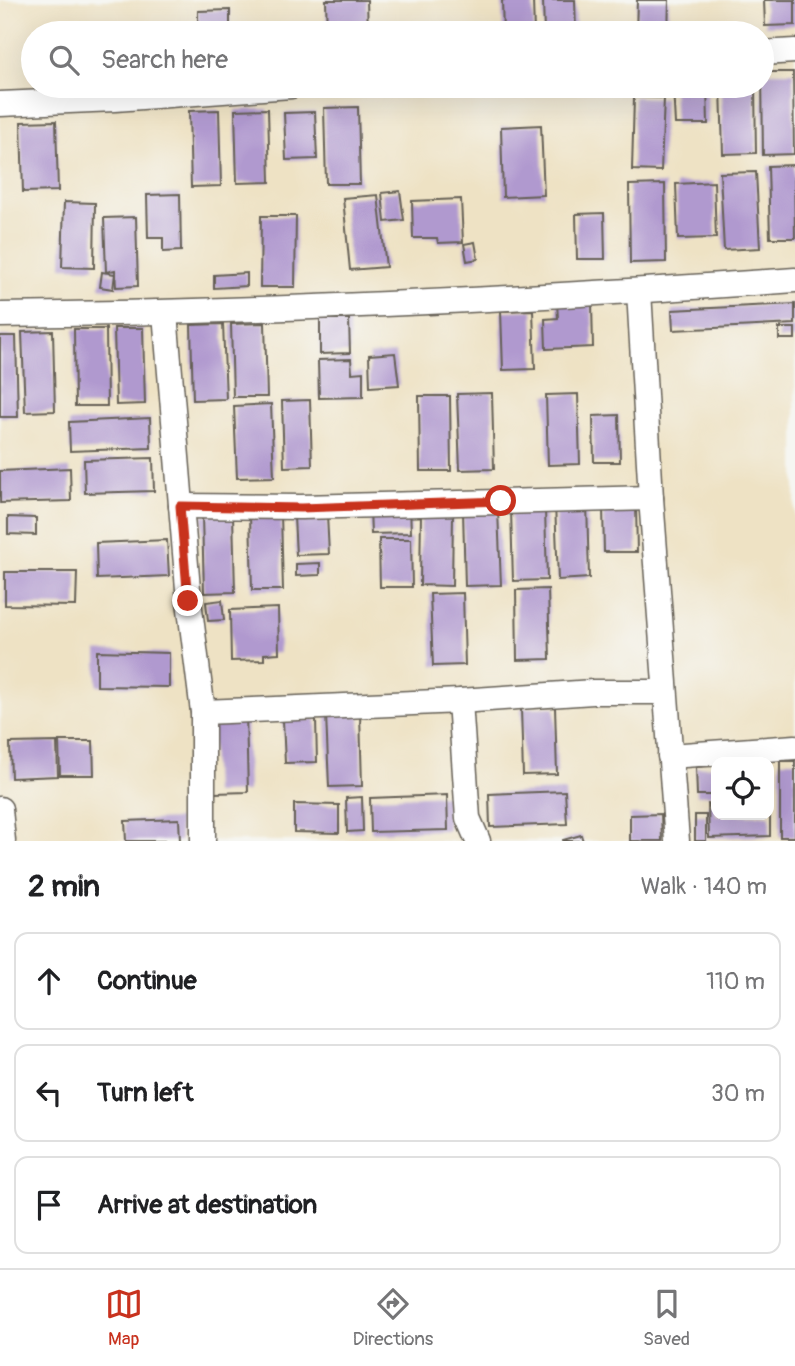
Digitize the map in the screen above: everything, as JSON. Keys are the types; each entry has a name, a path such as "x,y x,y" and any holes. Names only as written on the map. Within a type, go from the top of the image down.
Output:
{"street":[{"path":"774,52 795,51"},
{"path":"0,104 139,98"},
{"path":"0,315 165,313 639,291 795,280"},
{"path":"639,291 664,692 677,841"},
{"path":"165,313 188,601 203,712 203,841"},
{"path":"180,506 301,508 651,498"},
{"path":"203,712 460,701 593,692 664,692"},
{"path":"460,701 468,818 478,841"},
{"path":"670,756 795,747"},
{"path":"0,809 3,841"}],"building":[{"path":"326,0 367,0 368,21 327,21"},
{"path":"502,0 533,0 534,21 503,21"},
{"path":"543,0 575,0 576,21 544,21"},
{"path":"637,0 669,0 668,21 636,21"},
{"path":"764,0 795,0 795,25 774,26 774,21 765,21"},
{"path":"230,10 230,21 198,21 198,11"},
{"path":"774,72 793,72 794,154 763,155 762,98 774,98"},
{"path":"634,98 664,98 661,171 632,170"},
{"path":"674,98 707,98 708,124 675,124"},
{"path":"721,98 755,98 756,153 723,154"},
{"path":"358,107 360,184 326,184 324,108"},
{"path":"268,109 270,182 237,183 235,110"},
{"path":"219,110 221,186 191,187 189,111"},
{"path":"315,112 317,159 286,160 284,113"},
{"path":"56,121 58,191 23,192 21,122"},
{"path":"541,125 544,195 503,197 501,127"},
{"path":"794,165 795,238 770,238 768,166"},
{"path":"756,172 760,248 724,250 720,173"},
{"path":"714,182 716,238 678,239 676,184"},
{"path":"665,184 666,262 630,263 629,185"},
{"path":"400,191 404,220 385,222 382,193"},
{"path":"180,194 181,251 163,252 163,238 148,238 147,195"},
{"path":"378,195 386,267 350,270 343,198"},
{"path":"461,199 463,242 438,243 437,238 413,238 412,201"},
{"path":"64,202 95,203 94,268 62,267"},
{"path":"604,213 605,259 577,259 576,214"},
{"path":"261,216 296,216 295,287 260,287"},
{"path":"136,217 138,286 116,287 115,270 106,272 104,218"},
{"path":"475,242 478,259 467,261 464,244"},
{"path":"102,272 115,274 113,289 100,287"},
{"path":"247,273 247,286 214,288 214,275"},
{"path":"557,303 592,303 593,347 546,349 545,319 558,318"},
{"path":"795,304 795,324 673,330 672,310"},
{"path":"533,310 535,369 503,370 501,311"},
{"path":"320,319 349,319 350,353 320,354"},
{"path":"265,323 267,397 233,397 231,324"},
{"path":"223,324 226,399 193,400 191,325"},
{"path":"114,328 143,328 145,404 116,405"},
{"path":"779,328 795,328 795,339 779,339"},
{"path":"74,329 106,329 107,406 75,406"},
{"path":"53,331 55,411 25,412 22,332"},
{"path":"0,336 16,336 18,417 0,417"},
{"path":"395,353 399,385 370,387 369,355"},
{"path":"351,359 352,373 363,372 363,397 319,398 318,360"},
{"path":"492,393 494,469 460,470 457,394"},
{"path":"578,394 580,464 548,465 546,395"},
{"path":"419,396 450,396 451,471 420,471"},
{"path":"310,400 312,466 284,467 282,401"},
{"path":"271,404 274,477 237,478 234,406"},
{"path":"619,415 620,462 594,462 593,416"},
{"path":"150,418 151,448 70,451 69,422"},
{"path":"153,458 154,491 85,493 84,460"},
{"path":"70,468 71,501 0,503 0,471"},
{"path":"587,502 589,578 558,580 555,503"},
{"path":"410,506 411,533 371,534 370,507"},
{"path":"636,506 637,552 604,552 603,507"},
{"path":"545,509 547,580 513,581 511,510"},
{"path":"498,510 501,585 465,586 463,511"},
{"path":"421,512 453,513 452,586 420,585"},
{"path":"281,513 283,590 252,590 250,514"},
{"path":"233,514 235,592 204,593 202,515"},
{"path":"327,515 329,554 296,555 294,517"},
{"path":"8,517 36,518 36,535 8,534"},
{"path":"379,539 411,539 412,587 380,587"},
{"path":"167,540 169,576 97,579 96,543"},
{"path":"320,563 320,575 296,576 296,564"},
{"path":"5,572 77,572 76,606 5,605"},
{"path":"548,589 550,659 517,660 516,590"},
{"path":"463,593 465,665 433,666 430,594"},
{"path":"222,600 224,620 208,621 206,602"},
{"path":"278,608 279,653 264,654 264,660 231,661 230,610"},
{"path":"97,651 169,653 169,687 97,686"},
{"path":"555,707 557,774 523,775 521,708"},
{"path":"360,713 362,786 329,787 326,714"},
{"path":"246,714 248,792 214,793 211,715"},
{"path":"316,719 317,762 285,763 283,720"},
{"path":"59,741 93,741 94,775 60,775"},
{"path":"57,742 58,776 11,778 10,743"},
{"path":"780,761 795,761 795,837 780,837"},
{"path":"711,766 711,795 697,795 696,767"},
{"path":"565,791 567,824 490,827 489,794"},
{"path":"447,795 448,830 371,832 370,798"},
{"path":"362,797 363,831 347,832 346,798"},
{"path":"294,804 339,805 339,833 294,832"},
{"path":"708,804 711,804 711,820 770,820 770,836 709,838"},
{"path":"661,814 662,841 630,841 630,815"},
{"path":"695,815 706,815 706,841 695,841"},
{"path":"179,819 180,841 126,841 125,821"},
{"path":"581,835 583,841 563,841 563,840"}],"route":[{"path":"188,601 180,506 301,508 501,501"}]}
